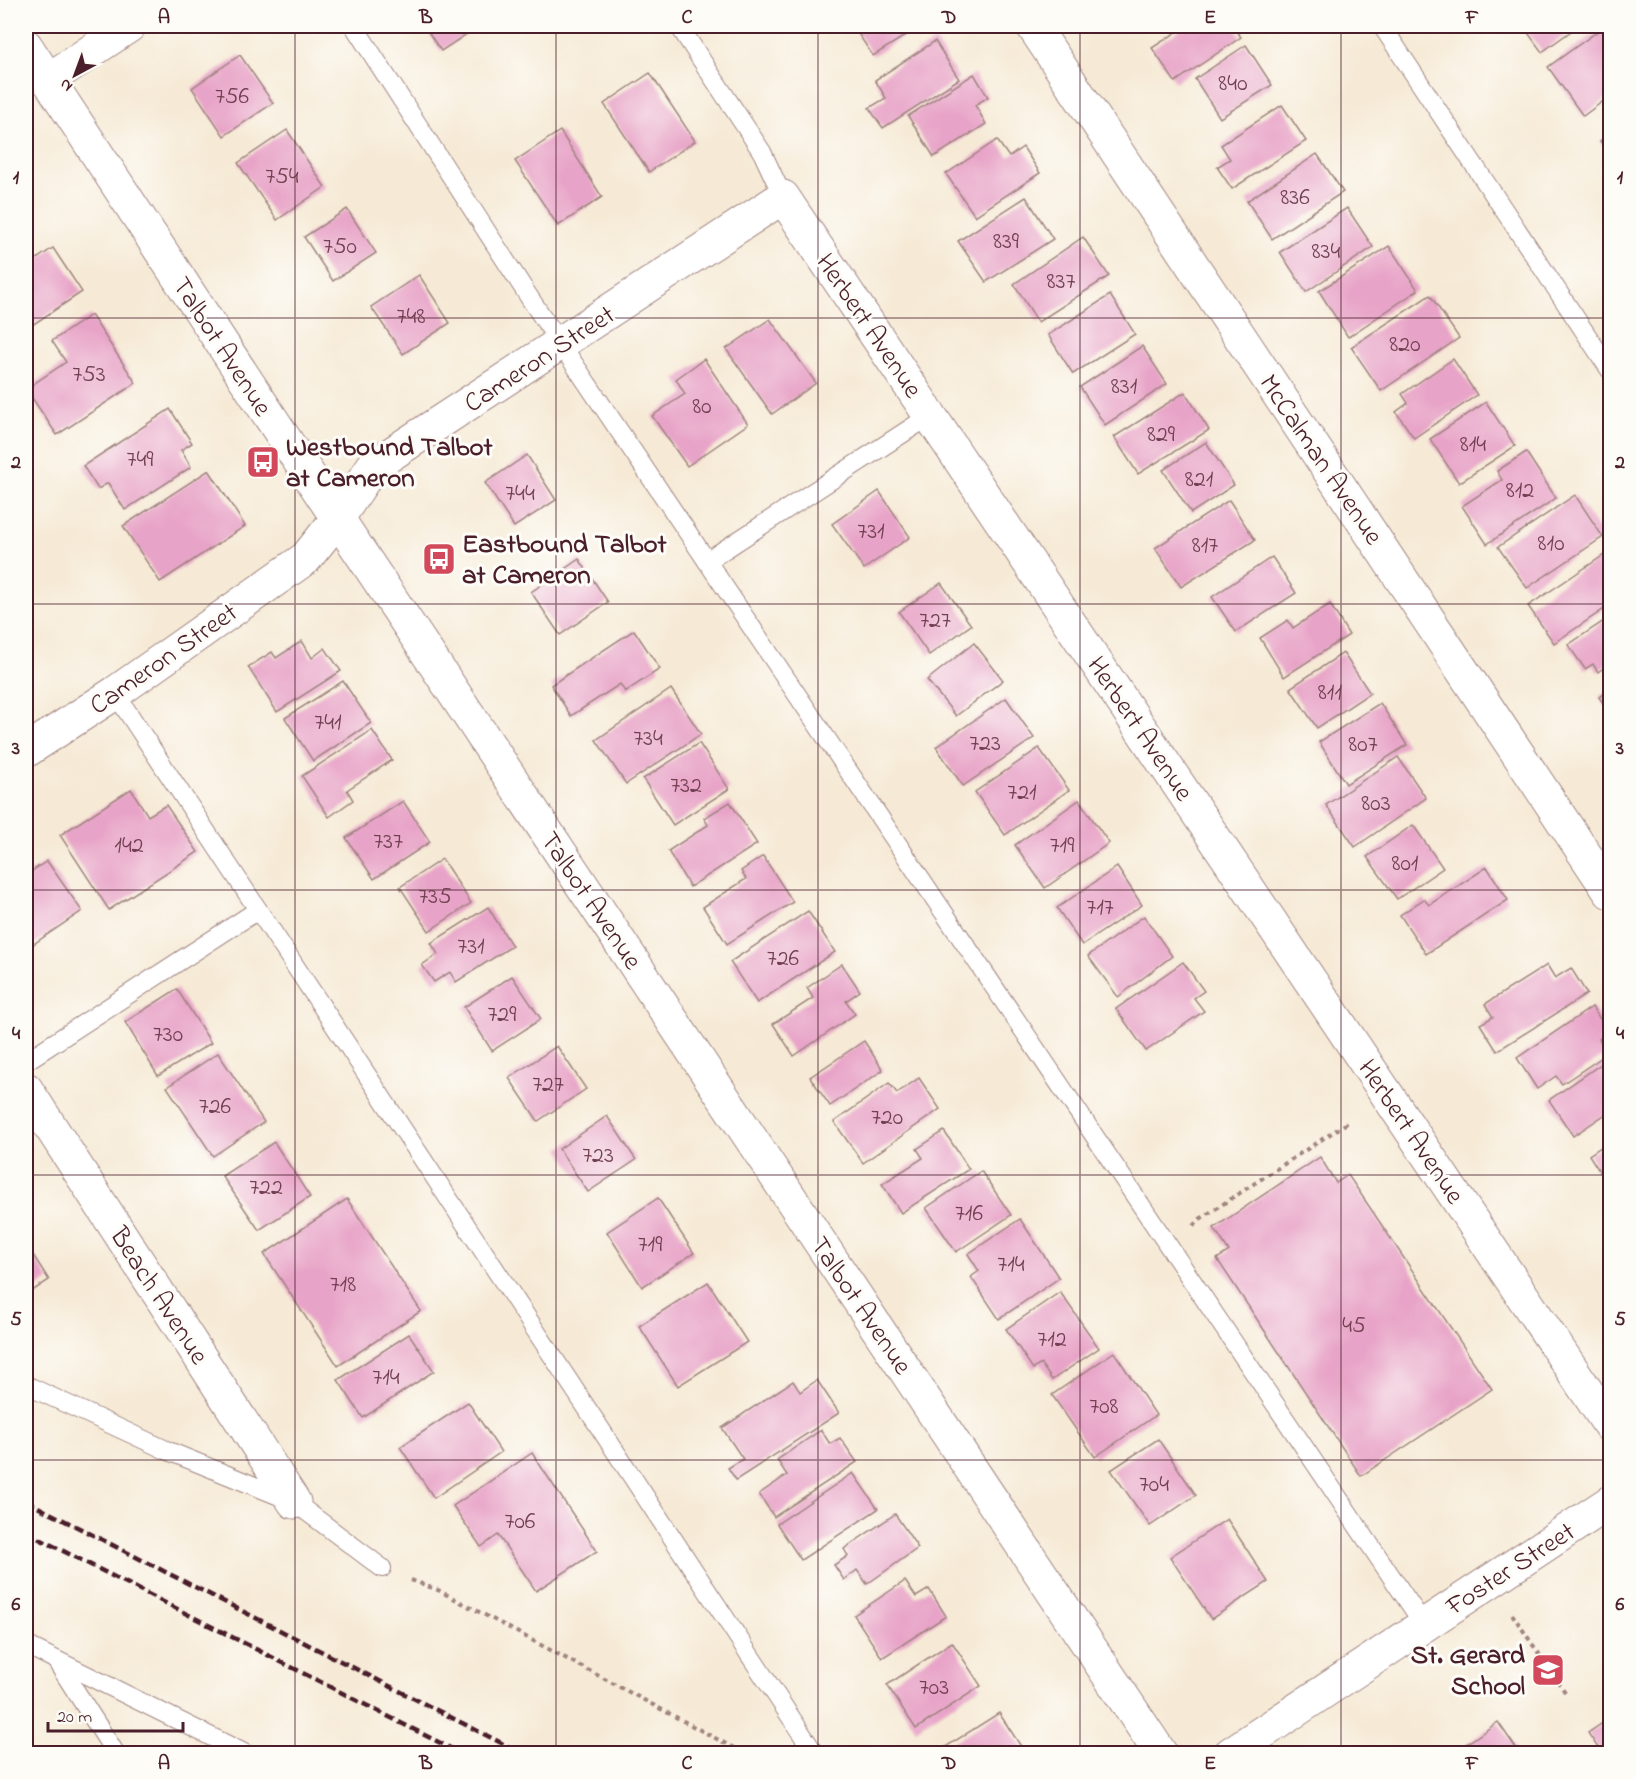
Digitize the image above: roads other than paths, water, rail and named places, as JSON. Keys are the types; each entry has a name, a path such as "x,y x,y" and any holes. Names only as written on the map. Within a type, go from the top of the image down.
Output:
{"street":[{"path":"48,80 129,26"},
{"name":"McCalman Avenue","path":"1033,26 1611,892"},
{"name":"Talbot Avenue","path":"26,46 1161,1754"},
{"name":"Cameron Street","path":"26,751 115,693 306,558 338,518 373,466 783,197"},
{"name":"Herbert Avenue","path":"783,197 1611,1426"},
{"name":"Beach Avenue","path":"26,1089 294,1502"},
{"name":"Foster Street","path":"1230,1754 1611,1502"}],"lane":[{"path":"354,26 561,344 1424,1625"},
{"name":"Herbert Avenue","path":"679,26 762,152 783,197"},
{"path":"1382,26 1611,370"},
{"path":"707,561 930,415"},
{"path":"115,693 815,1754"},
{"path":"26,1061 258,909"},
{"path":"26,1384 166,1450 294,1502 382,1568"},
{"path":"26,1645 246,1754"},
{"path":"56,1660 116,1754"}],"railway":[{"path":"26,1501 523,1754"},
{"path":"26,1532 462,1754"}],"place":[{"name":"Westbound Talbot at Cameron","path":"263,462"},
{"name":"Eastbound Talbot at Cameron","path":"439,559"},
{"name":"St. Gerard School","path":"1548,1670"}]}
